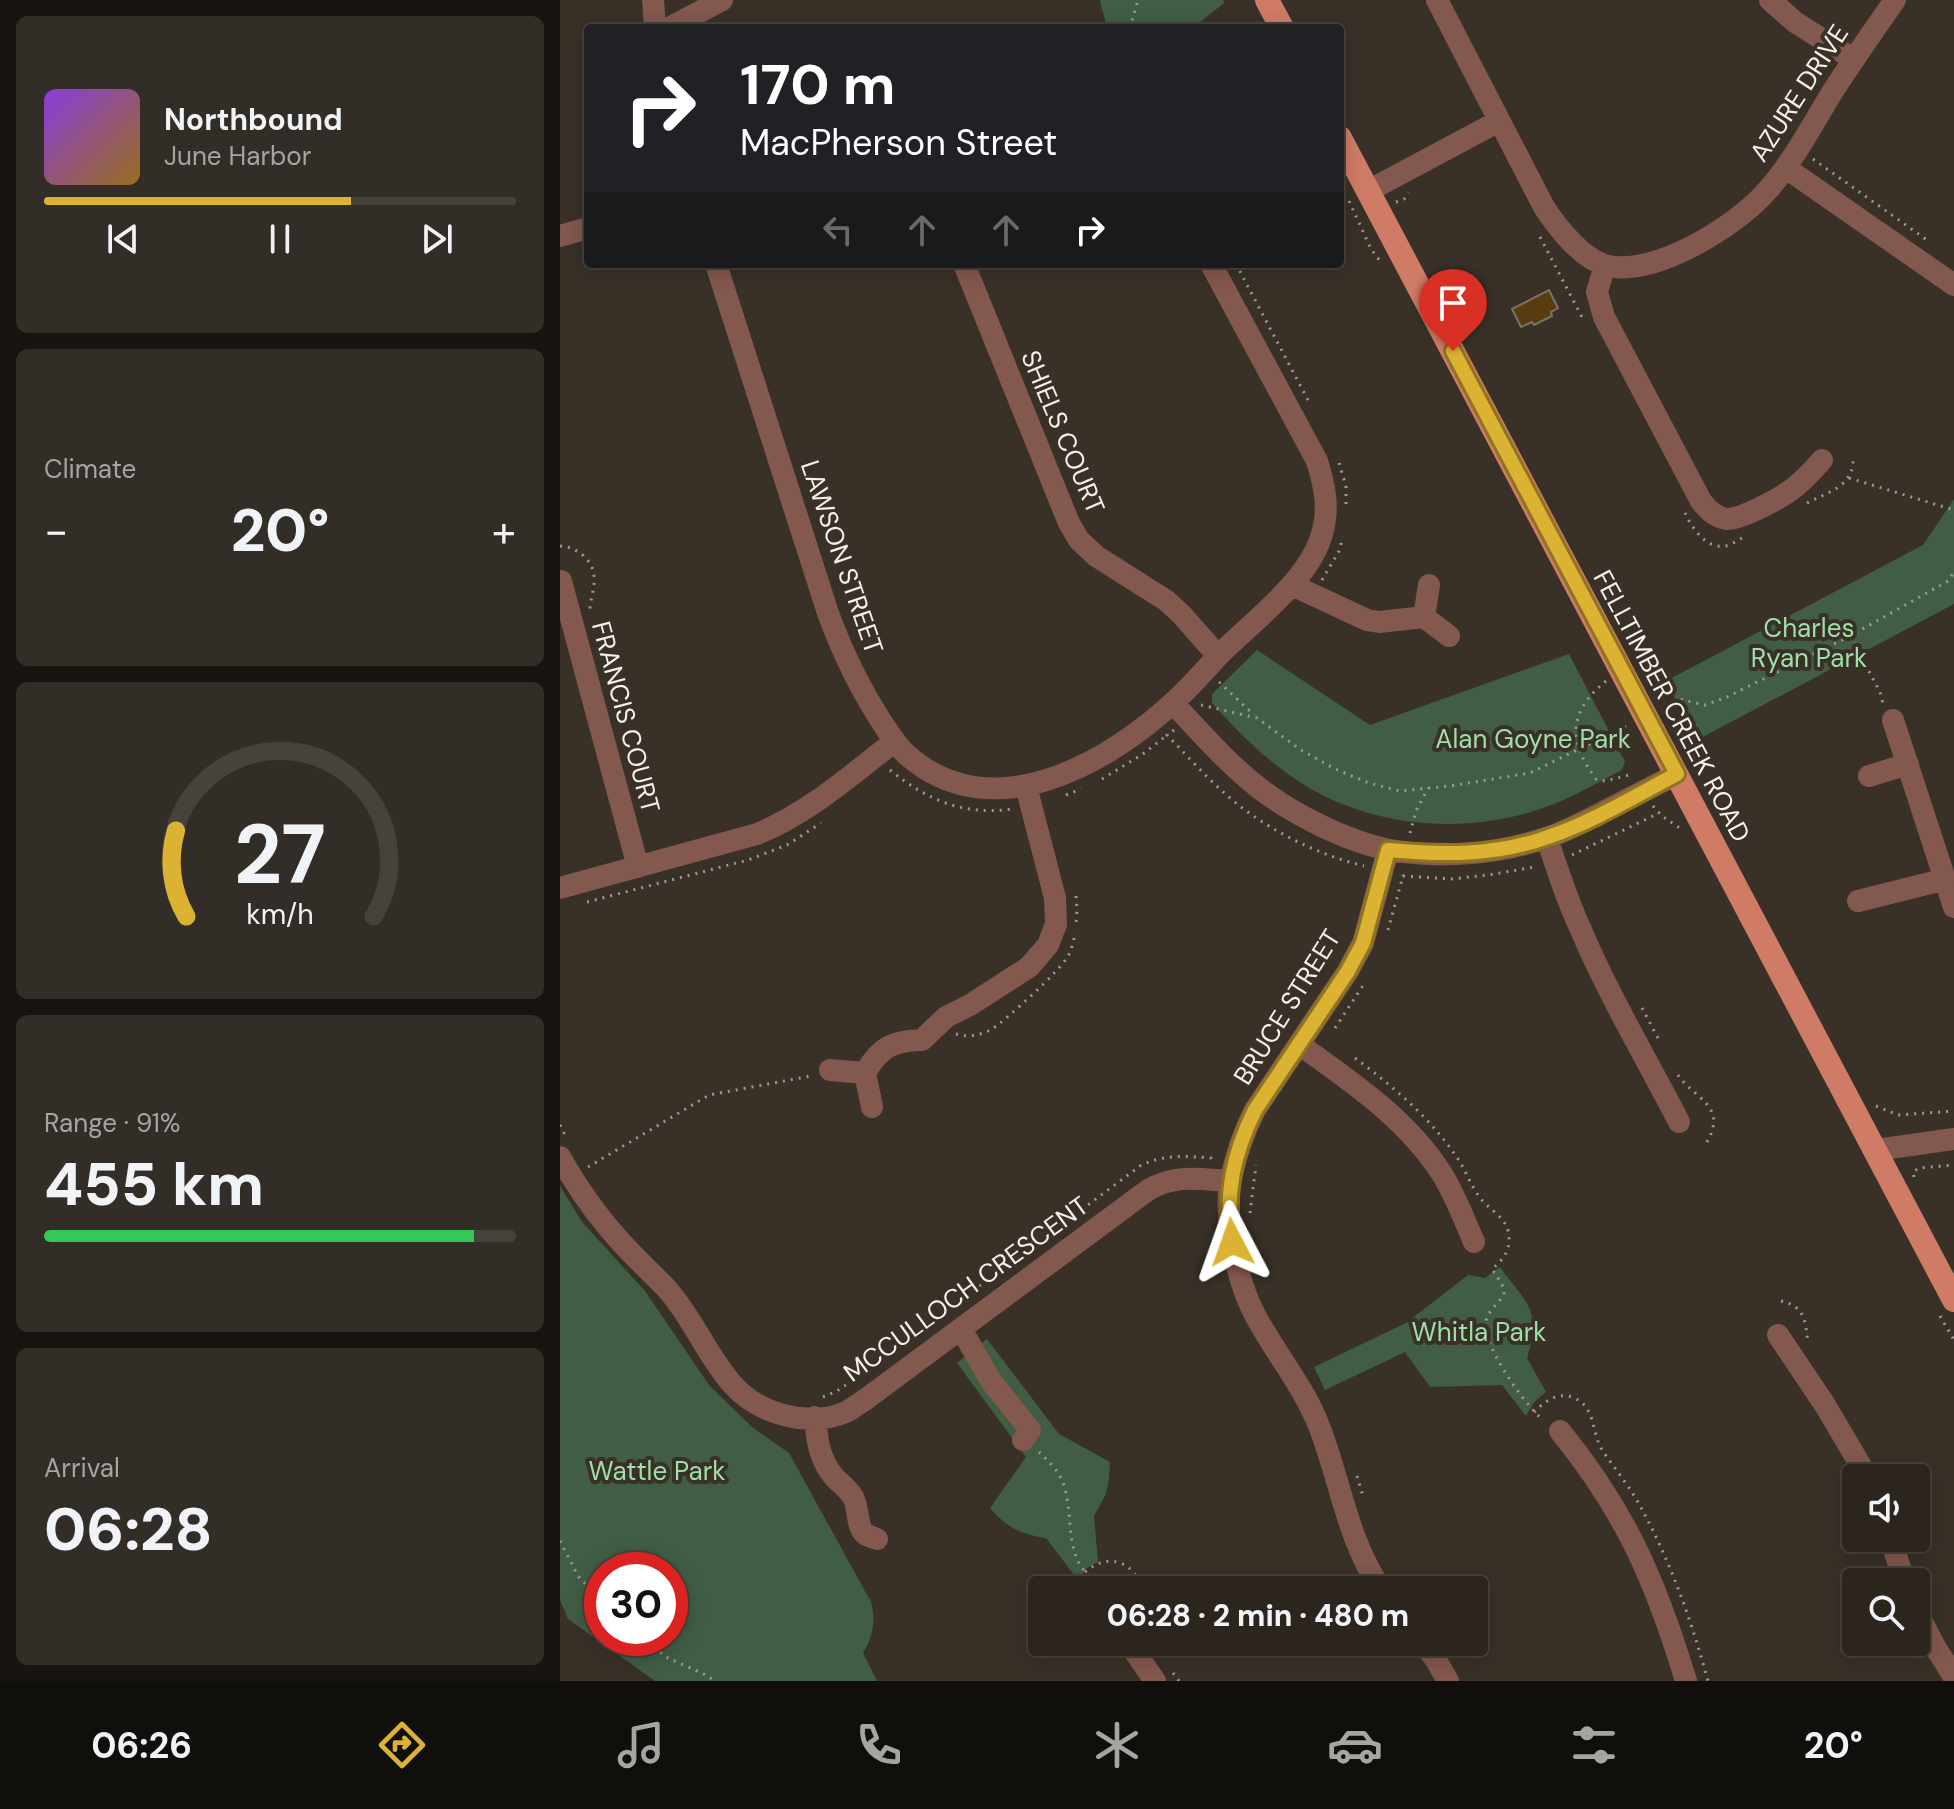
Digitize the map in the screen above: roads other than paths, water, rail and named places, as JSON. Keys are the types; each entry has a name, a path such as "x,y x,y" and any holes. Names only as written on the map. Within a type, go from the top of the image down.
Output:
{"main road":[{"path":"1267,0 1280,24"},
{"name":"FELLTIMBER CREEK ROAD","path":"1344,146 1954,1300"}],"street":[{"path":"653,0 655,24"},
{"path":"677,24 722,0"},
{"path":"1437,0 1544,207 1567,238 1605,265 1597,292 1604,317 1708,510 1728,519 1747,515 1795,487 1822,460"},
{"path":"1770,0 1795,22 1853,59"},
{"name":"AZURE DRIVE","path":"1605,265 1649,264 1712,236 1753,205 1792,159 1853,59 1895,0"},
{"path":"1368,191 1499,121"},
{"path":"1792,159 1954,285"},
{"path":"560,236 584,229"},
{"name":"LAWSON STREET","path":"717,268 828,613 845,659 868,701 895,741 928,771 953,783 1005,789 1029,796 1106,753 1142,729 1176,700 1292,585 1309,564 1321,538 1327,511 1325,485 1317,461 1213,268"},
{"name":"SHIELS COURT","path":"966,268 1069,523 1079,540 1096,556 1167,601 1182,615 1212,663"},
{"name":"FRANCIS COURT","path":"561,581 638,867"},
{"path":"1292,585 1367,620 1379,622 1424,617 1449,636"},
{"path":"1424,617 1429,585"},
{"path":"1176,700 1227,760 1260,789 1317,824 1398,851 1474,853 1547,838 1573,828 1677,774"},
{"path":"1893,720 1954,907"},
{"path":"560,888 757,834 799,813 895,741"},
{"path":"1869,776 1908,764"},
{"path":"872,1107 865,1073 880,1051 892,1044 922,1040 946,1017 1029,967 1048,945 1056,924 1055,898 1029,796"},
{"path":"1547,838 1581,932 1679,1122"},
{"name":"BRUCE STREET","path":"1374,1576 1354,1533 1317,1422 1300,1386 1255,1315 1244,1291 1220,1180 1255,1110 1348,971 1363,943 1398,851"},
{"path":"1858,901 1946,879"},
{"path":"1300,1045 1380,1105 1423,1147 1448,1184 1474,1242"},
{"path":"830,1070 865,1073"},
{"path":"1876,1150 1954,1139"},
{"name":"MCCULLOCH CRESCENT","path":"565,1152 585,1198 682,1307 734,1386 755,1403 798,1418 819,1407 831,1416 846,1412 1163,1181 1183,1177 1220,1180"},
{"path":"961,1329 991,1381 1030,1430 1023,1440"},
{"path":"1778,1335 1860,1464"},
{"path":"819,1407 818,1448 824,1463 851,1494 861,1528 877,1539"},
{"path":"1560,1431 1592,1471 1631,1536 1668,1623 1686,1681"},
{"path":"1930,1637 1954,1677"},
{"path":"1138,1656 1155,1681"},
{"path":"1433,1656 1448,1681"}],"park label":[{"name":"Charles Ryan Park","path":"1809,643"},
{"name":"Alan Goyne Park","path":"1533,739"},
{"name":"Whitla Park","path":"1479,1332"},
{"name":"Wattle Park","path":"657,1471"}]}
